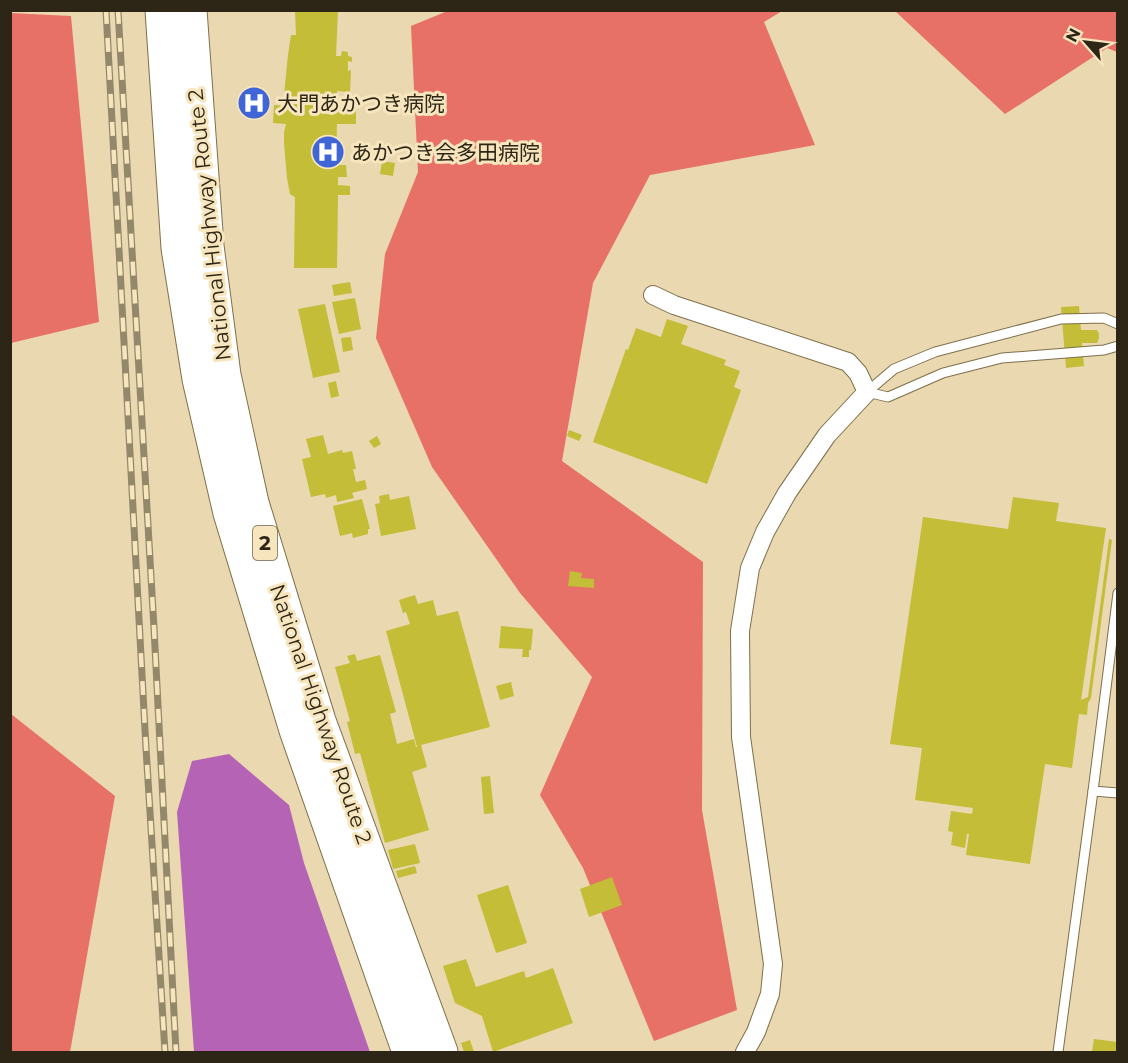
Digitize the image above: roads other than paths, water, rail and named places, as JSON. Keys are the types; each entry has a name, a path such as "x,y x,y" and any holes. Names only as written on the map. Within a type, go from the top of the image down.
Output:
{"highway":[{"name":"National Highway Route 2","path":"162,10 178,248 199,379 230,513 296,730 409,1053"},
{"name":"National Highway Route 2","path":"190,10 207,246 224,375 252,503 319,721 441,1053"}],"street":[{"path":"653,295 674,305 848,362 858,373 867,392 827,435 788,493 765,532 750,568 740,632 741,737 773,964 770,994 746,1053"}],"lane":[{"path":"867,392 894,369 936,352 1061,319 1104,318 1118,324"},
{"path":"867,392 888,397 943,373 1002,358 1104,350 1118,346"},
{"path":"1058,1053 1118,593"},
{"path":"1093,790 1118,794"}],"railway":[{"path":"106,10 165,1052"},
{"path":"118,10 176,1052"}],"place":[{"name":"大門あかつき病院","path":"254,103"},
{"name":"あかつき会多田病院","path":"328,152"}]}
